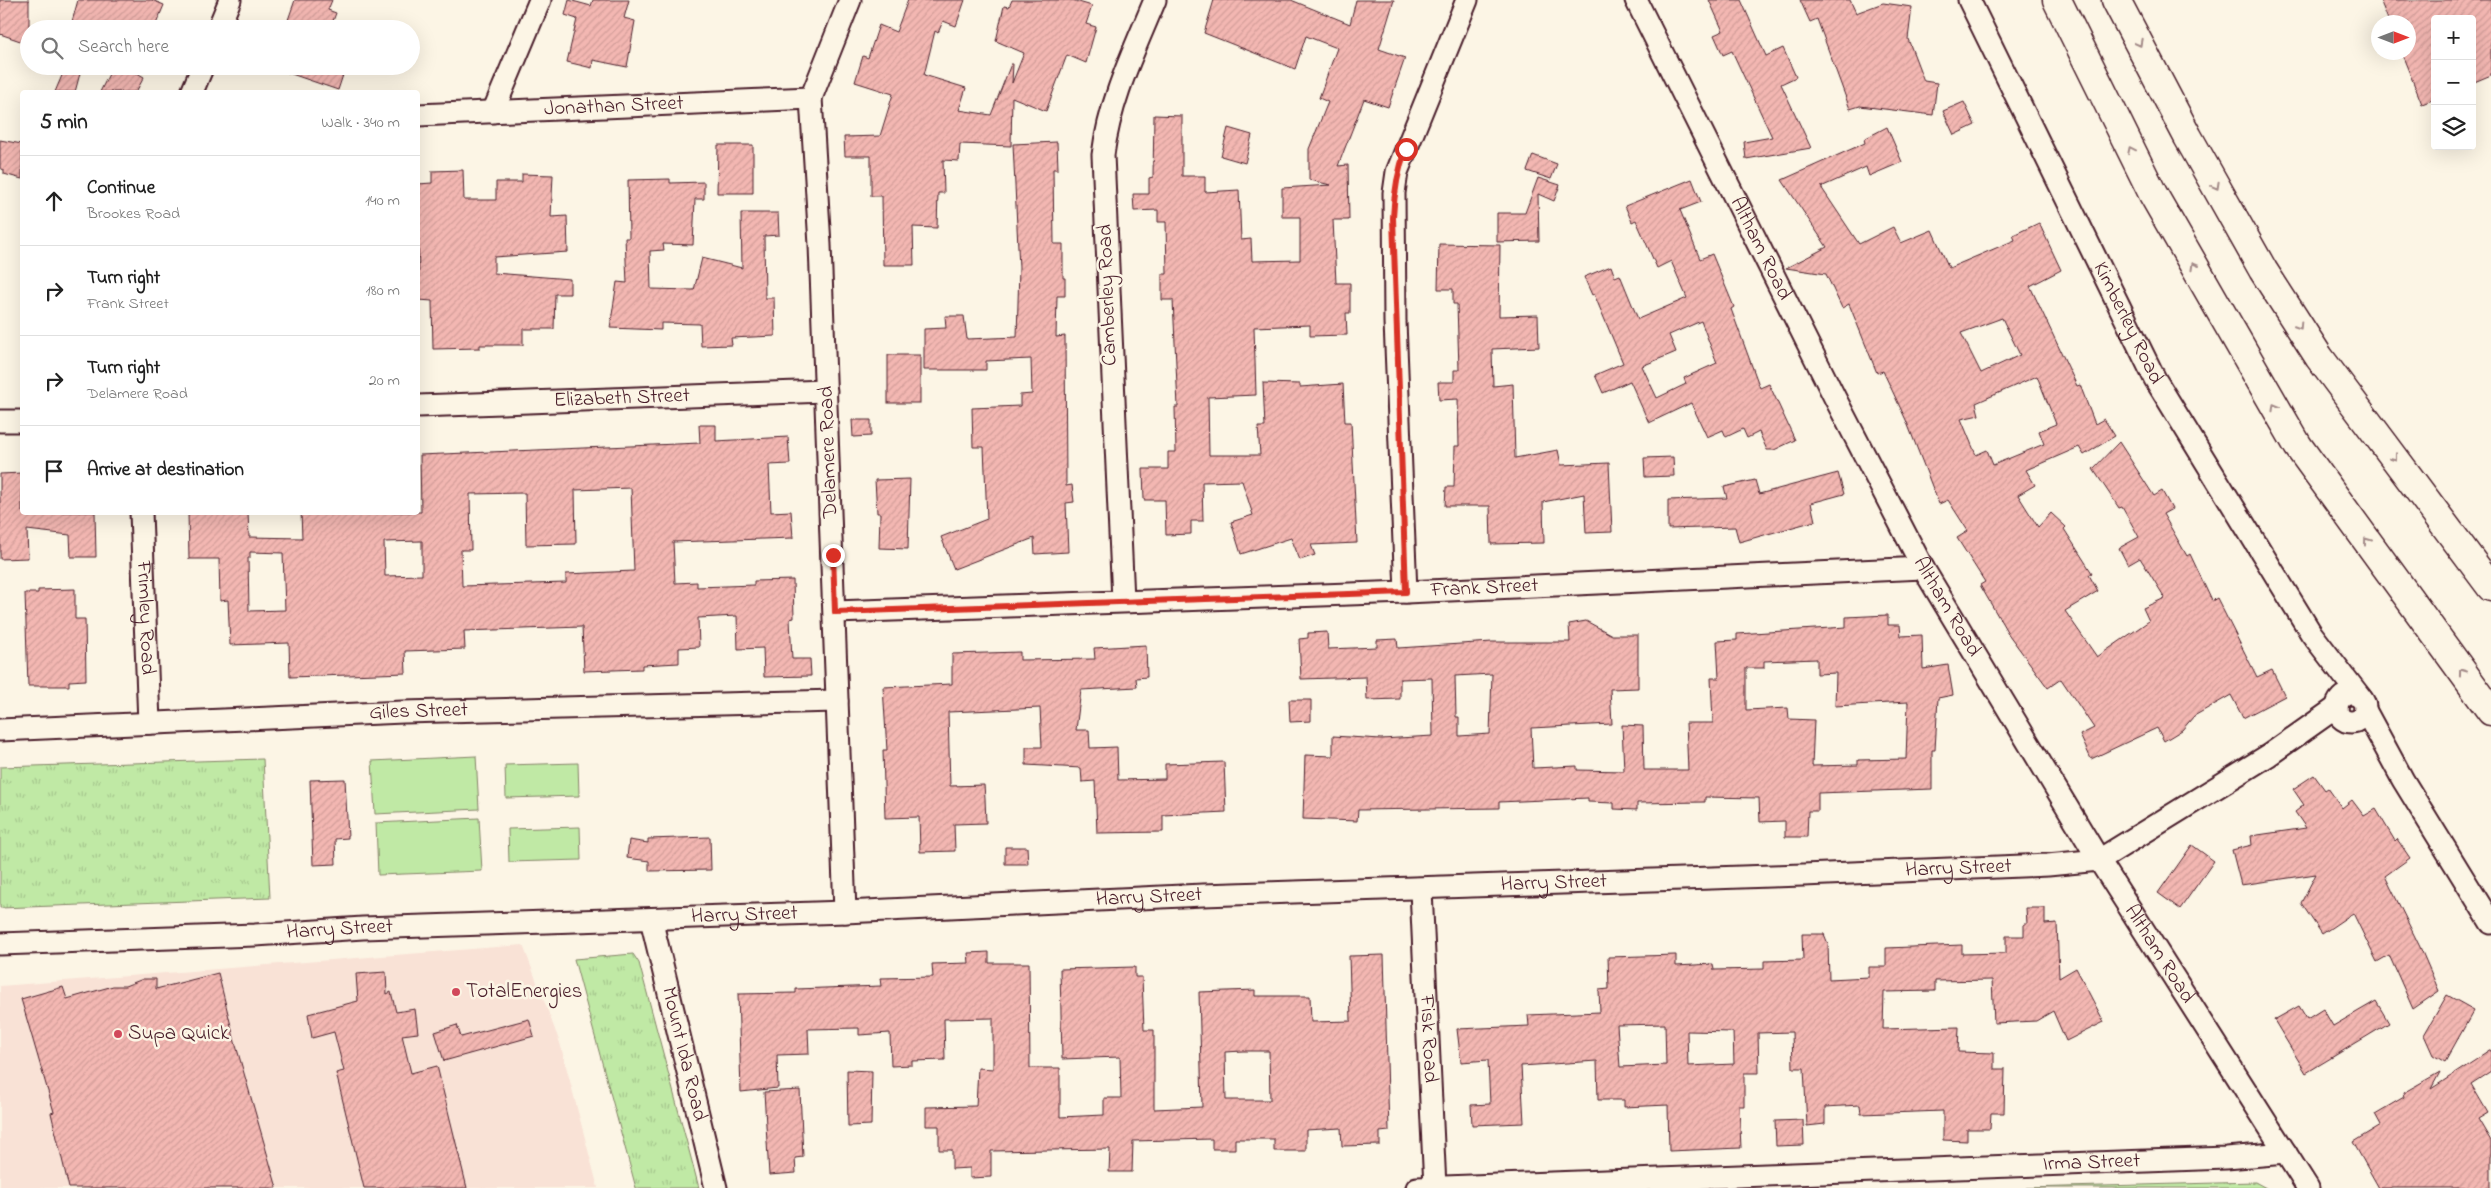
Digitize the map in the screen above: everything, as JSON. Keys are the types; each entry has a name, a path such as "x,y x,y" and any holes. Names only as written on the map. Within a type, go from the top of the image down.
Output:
{"highway":[{"path":"2057,0 2153,194 2298,446 2491,712"},
{"path":"2116,0 2188,137 2268,278 2319,357 2491,588"}],"street":[{"path":"222,20 230,0"},
{"path":"493,112 540,0"},
{"name":"Delamere Road","path":"845,912 826,391 811,98 850,0"},
{"name":"Camberley Road","path":"1123,600 1103,154 1106,127 1116,95 1155,0"},
{"path":"1406,592 1395,322 1394,193 1398,172 1467,0"},
{"name":"Altham Road","path":"1636,0 1830,389 1923,568 2099,860 2308,1188"},
{"name":"Kimberley Road","path":"1969,0 2156,379 2311,633 2350,710 2403,780 2491,923"},
{"path":"193,90 199,75"},
{"name":"Jonathan Street","path":"420,116 811,98"},
{"name":"Elizabeth Street","path":"420,406 826,391"},
{"path":"0,421 20,421"},
{"name":"Frimley Road","path":"141,515 149,723"},
{"name":"Frank Street","path":"835,612 1123,600 1406,592 1923,568"},
{"name":"Giles Street","path":"0,730 403,712 837,701"},
{"name":"Harry Street","path":"0,944 845,912 1203,895 1421,890 1813,875 2048,865 2099,860 2269,755 2350,710"},
{"name":"Fisk Road","path":"1421,890 1426,1187"},
{"name":"Mount Ida Road","path":"651,918 716,1188"},
{"name":"Irma Street","path":"1426,1187 1847,1180 2226,1158 2286,1152"}],"shaded area":[{"path":"523,945 560,1043 598,1188 0,1188 0,986"}],"green space":[{"path":"476,756 479,809 375,814 372,761"},
{"path":"263,759 270,898 0,908 0,767"},
{"path":"578,763 579,796 506,798 505,765"},
{"path":"479,818 482,871 378,875 376,823"},
{"path":"580,827 581,860 509,862 508,829"},
{"path":"633,954 639,963 699,1188 636,1188 574,959"},
{"path":"2255,1182 2266,1188 2026,1188"}],"building":[{"path":"0,0 29,0 29,20 20,20 20,41 0,34"},
{"path":"78,0 152,0 164,5 158,20 72,20"},
{"path":"295,0 332,0 328,10 336,13 333,20 288,20"},
{"path":"569,0 591,6 593,0 629,0 624,18 635,21 627,67 593,60 592,68 567,62 577,19 565,15"},
{"path":"908,0 965,0 956,26 943,21 938,33 935,31 924,75 966,88 959,110 991,115 1011,64 1013,64 1012,83 1024,53 996,41 1004,6 1009,7 1012,0 1072,0 1092,6 1086,24 1096,27 1086,63 1067,55 1046,111 1012,97 1011,146 960,144 959,161 943,160 944,193 938,193 937,228 913,227 914,265 883,265 882,196 871,196 871,156 845,156 844,137 880,136 893,94 855,82 863,56 868,58 879,25 896,32"},
{"path":"1214,0 1291,0 1350,24 1356,0 1394,0 1379,49 1405,58 1388,107 1364,99 1338,166 1348,165 1349,220 1333,220 1336,283 1350,283 1350,313 1346,313 1347,335 1310,336 1310,325 1254,327 1256,395 1208,397 1209,455 1260,455 1258,427 1265,427 1263,383 1300,384 1300,387 1343,384 1345,422 1351,422 1357,543 1311,545 1315,555 1300,560 1291,538 1241,554 1231,522 1253,515 1242,481 1202,482 1203,521 1191,521 1191,534 1166,535 1165,500 1144,500 1143,469 1168,469 1168,452 1176,452 1175,407 1178,407 1173,300 1162,300 1162,274 1167,274 1166,222 1158,222 1158,210 1134,211 1133,194 1149,194 1149,178 1153,177 1154,115 1182,116 1182,176 1205,176 1205,192 1239,190 1241,240 1251,239 1252,261 1300,260 1300,217 1282,217 1282,188 1331,185 1309,180 1309,149 1328,102 1319,98 1337,48 1306,36 1295,69 1204,33"},
{"path":"1709,0 1741,0 1766,56 1783,48 1796,77 1781,84 1811,148 1746,159 1744,142 1772,137 1732,51 1723,55 1714,35 1723,31"},
{"path":"1800,0 1850,0 1856,13 1883,3 1912,7 1908,39 1924,81 1937,83 1933,115 1860,106 1850,109 1817,19 1810,22"},
{"path":"2380,0 2491,0 2491,75 2476,81 2476,15 2431,15 2431,101 2422,104 2404,60 2416,60 2416,15 2386,15"},
{"path":"62,75 80,75 76,90 56,90"},
{"path":"108,75 141,75 144,77 137,90 101,90"},
{"path":"294,75 343,75 338,90"},
{"path":"1964,102 1975,125 1954,135 1943,111"},
{"path":"1887,127 1902,162 1869,176 1866,167 1821,187 1859,244 1893,227 1901,243 1932,230 1949,268 2015,240 2013,235 2039,223 2061,270 2030,286 2077,386 2080,385 2095,424 2104,419 2115,436 2084,455 2079,447 2026,470 2035,485 2018,495 2038,527 2051,513 2066,527 2064,529 2092,573 2089,575 2098,591 2065,611 2097,657 2149,621 2143,608 2165,598 2140,558 2128,565 2119,548 2139,537 2122,507 2119,508 2093,469 2119,442 2154,496 2162,491 2172,509 2163,514 2187,556 2190,554 2212,601 2217,598 2257,677 2272,670 2285,696 2243,718 2231,695 2194,716 2182,730 2164,741 2157,728 2091,759 2080,735 2094,728 2061,679 2048,688 2009,635 1980,585 1985,582 1957,538 1968,531 1948,500 1939,504 1906,420 1883,371 1877,373 1849,304 1842,308 1826,274 1786,268 1827,247 1782,180 1865,143 1864,139","holes":["2002,318 2020,355 1981,373 1961,333","2037,376 2056,424 2039,431 2044,444 1993,465 1987,450 1976,455 1961,419 1979,415 1976,403"]},
{"path":"1228,128 1252,135 1245,163 1221,156"},
{"path":"0,140 20,144 20,178 4,174 4,170 0,168"},
{"path":"1057,142 1058,169 1053,169 1054,244 1063,244 1065,296 1057,296 1056,337 1065,336 1066,486 1072,485 1074,502 1066,503 1068,552 1035,554 1034,538 954,569 941,537 987,519 984,447 973,447 972,408 1020,406 1020,395 1032,394 1031,359 986,361 986,370 924,370 924,329 946,328 945,316 964,316 967,339 1017,337 1019,268 1013,144"},
{"path":"718,145 753,145 753,193 717,193"},
{"path":"1533,155 1557,164 1551,179 1527,171"},
{"path":"463,170 464,200 496,200 496,182 522,182 522,174 553,175 551,217 567,216 568,252 494,257 494,273 570,279 570,294 555,294 554,329 523,329 523,345 480,345 480,348 433,349 432,301 420,300 420,184 432,183 432,171"},
{"path":"1538,178 1560,185 1554,201 1538,194 1539,241 1497,242 1497,213 1525,213"},
{"path":"670,179 670,183 704,182 704,199 695,199 693,245 663,244 664,250 650,251 651,289 694,290 702,258 742,268 741,213 778,213 779,235 764,236 765,298 774,298 775,336 731,338 732,345 701,346 700,324 661,323 661,330 610,328 617,282 627,283 625,238 629,238 628,180"},
{"path":"1692,179 1701,202 1680,210 1700,259 1712,254 1734,307 1731,309 1760,388 1769,384 1795,440 1774,450 1767,450 1759,432 1747,438 1743,429 1726,437 1723,430 1707,437 1691,403 1649,423 1630,381 1603,393 1595,375 1623,363 1594,294 1592,295 1584,277 1611,266 1615,277 1620,275 1638,319 1687,298 1671,261 1657,268 1636,220 1632,222 1625,206","holes":["1701,321 1717,363 1684,378 1686,384 1657,398 1642,366 1676,352 1669,335"]},
{"path":"1439,244 1500,245 1499,316 1538,315 1539,347 1492,349 1493,386 1513,384 1515,458 1558,450 1561,465 1609,463 1612,532 1586,533 1584,494 1543,502 1544,543 1491,544 1490,506 1445,506 1446,487 1454,487 1455,446 1459,446 1458,399 1439,400 1438,382 1454,382 1454,370 1459,370 1457,304 1453,304 1453,289 1438,289"},
{"path":"888,355 920,355 920,403 888,403"},
{"path":"852,420 871,420 871,436 853,437"},
{"path":"699,425 716,425 716,441 788,437 790,464 769,465 771,512 791,511 793,538 673,542 675,583 697,582 697,587 754,585 754,581 793,580 794,618 790,619 792,659 810,659 811,676 764,677 763,648 738,649 737,616 698,618 699,647 679,648 679,663 642,665 642,669 584,671 582,627 464,631 465,649 405,651 406,673 290,677 289,643 230,645 228,600 220,601 219,559 189,559 188,515 248,515 249,537 302,538 301,515 420,515 420,455 700,443","holes":["631,488 634,571 566,574 566,583 462,586 461,550 471,550 470,494 525,493 526,545 576,544 575,490","422,541 422,575 385,576 384,542","250,552 283,553 285,610 249,611 248,558 250,558"]},
{"path":"1673,457 1674,476 1645,477 1644,458"},
{"path":"20,473 20,515 95,515 96,557 71,557 70,535 27,530 28,558 0,559 0,474"},
{"path":"1838,473 1844,494 1811,503 1815,521 1739,542 1735,527 1668,529 1668,500 1727,498 1724,487 1755,480 1759,494"},
{"path":"910,479 908,549 879,548 880,513 877,513 875,480"},
{"path":"75,589 75,619 85,619 86,680 69,681 69,686 28,686 25,593 38,593 38,590"},
{"path":"1888,615 1888,625 1900,625 1901,636 1922,635 1923,669 1948,665 1953,695 1938,698 1935,750 1932,750 1932,789 1818,793 1818,811 1808,811 1807,837 1785,837 1785,821 1760,822 1759,798 1705,797 1705,802 1637,803 1637,810 1614,809 1614,803 1588,802 1588,798 1499,802 1499,808 1358,810 1357,821 1303,819 1305,755 1333,756 1333,736 1381,739 1433,736 1432,678 1400,679 1400,699 1367,700 1366,677 1301,679 1299,639 1308,638 1308,633 1327,632 1328,649 1377,647 1377,640 1397,639 1398,648 1492,642 1570,642 1569,624 1586,621 1612,635 1638,635 1638,688 1610,689 1612,724 1531,728 1533,768 1577,766 1577,770 1624,771 1622,725 1643,726 1644,770 1688,770 1686,723 1713,723 1711,678 1719,678 1717,641 1737,640 1737,634 1846,627 1846,617","holes":["1817,659 1817,674 1836,673 1835,706 1908,702 1906,759 1858,760 1858,765 1812,766 1814,720 1789,719 1788,708 1746,710 1746,668 1764,668 1764,661","1492,674 1490,734 1459,736 1459,717 1456,717 1455,676"]},
{"path":"1146,645 1147,677 1136,678 1137,687 1081,690 1076,730 1089,730 1090,748 1117,747 1118,780 1165,779 1165,764 1224,762 1226,812 1163,815 1163,832 1097,833 1095,781 1082,782 1081,768 1026,765 1026,747 1042,747 1040,708 948,712 950,786 984,785 985,798 986,823 954,824 955,851 920,852 919,817 885,818 883,750 887,750 883,687 952,684 952,654 1020,652 1020,660 1095,659 1094,648"},
{"path":"1289,700 1311,700 1311,721 1290,722"},
{"path":"2314,775 2325,790 2328,788 2342,808 2352,800 2364,816 2376,809 2395,841 2397,839 2410,858 2385,876 2420,947 2439,991 2413,1009 2389,955 2377,962 2353,913 2322,934 2301,903 2316,874 2241,885 2232,850 2252,845 2251,836 2306,828 2295,812 2304,805 2293,789"},
{"path":"345,779 348,838 335,839 336,864 313,865 310,780"},
{"path":"710,837 711,870 649,871 649,861 627,858 629,840 648,843 648,839"},
{"path":"2192,845 2214,861 2180,909 2158,893"},
{"path":"1005,847 1027,847 1028,864 1005,864"},
{"path":"2026,908 2045,908 2045,924 2057,923 2059,978 2076,968 2104,1022 2066,1041 2053,1011 2036,1021 1994,1023 1992,980 1935,981 1935,991 1884,992 1883,1029 1959,1027 1958,1052 1994,1053 1994,1069 2005,1069 2004,1113 1991,1113 1990,1129 1967,1129 1967,1141 1943,1140 1943,1111 1861,1114 1860,1105 1825,1107 1825,1124 1807,1126 1804,1068 1793,1068 1792,1032 1758,1033 1759,1073 1744,1073 1744,1106 1739,1106 1741,1148 1669,1151 1668,1105 1624,1107 1624,1100 1598,1100 1597,1061 1521,1066 1524,1123 1472,1125 1471,1105 1490,1104 1488,1060 1461,1062 1457,1029 1529,1026 1528,1015 1600,1012 1599,990 1609,989 1608,957 1676,955 1676,966 1713,964 1714,970 1764,969 1764,961 1803,960 1802,934 1824,934 1828,944 1829,979 1869,977 1869,967 1886,967 1886,948 1962,945 1962,954 2006,953 2006,936 2024,936 2024,924 2027,924","holes":["1665,1024 1666,1065 1620,1067 1617,1025","1687,1031 1733,1032 1734,1064 1688,1066"]},
{"path":"989,952 989,963 1029,963 1030,1068 1060,1068 1060,1117 1104,1115 1104,1098 1121,1098 1120,1057 1062,1059 1060,969 1135,967 1135,977 1142,977 1144,1030 1154,1030 1154,1109 1202,1107 1199,992 1255,990 1255,996 1310,996 1311,1022 1351,1021 1349,956 1384,955 1389,1131 1380,1132 1380,1145 1342,1146 1341,1128 1306,1130 1306,1151 1274,1151 1274,1139 1235,1139 1235,1149 1212,1149 1212,1139 1133,1141 1132,1172 1109,1172 1110,1149 991,1151 991,1177 970,1178 970,1168 952,1169 952,1150 939,1150 939,1126 926,1126 926,1107 976,1106 978,1068 993,1069 993,1018 944,1019 945,1060 912,1061 912,1065 891,1066 890,1033 859,1035 859,1028 808,1029 809,1054 777,1055 778,1088 741,1092 738,994 796,993 796,989 881,986 880,978 933,977 932,964 969,963 968,953","holes":["1269,1051 1270,1100 1226,1100 1225,1052"]},
{"path":"386,972 387,994 391,992 396,1012 415,1009 418,1033 402,1035 411,1073 437,1066 467,1188 364,1188 336,1073 344,1071 334,1032 312,1038 308,1014 358,1001 356,974"},
{"path":"218,973 235,1042 277,1188 69,1188 51,1113 54,1112 21,999 63,987 67,999 113,986 125,986 143,979 156,979 156,989"},
{"path":"2447,995 2474,1010 2445,1062 2433,1055 2424,1035"},
{"path":"2376,1001 2389,1023 2306,1073 2274,1020 2299,1006 2307,1019 2323,1009 2333,1026"},
{"path":"529,1019 534,1036 444,1061 435,1032 457,1025 461,1037"},
{"path":"2491,1050 2491,1071 2471,1084 2488,1113 2478,1119 2491,1141 2491,1188 2379,1188 2353,1142 2381,1125 2375,1114 2404,1097 2403,1093 2440,1072 2431,1089"},
{"path":"847,1070 872,1071 871,1125 848,1126"},
{"path":"800,1090 803,1157 795,1158 796,1173 769,1175 764,1092"},
{"path":"1803,1120 1804,1145 1776,1146 1775,1121"}],"place":[{"name":"TotalEnergies","path":"456,992"},
{"name":"Supa Quick","path":"118,1034"}],"route":[{"path":"833,555 835,612 1123,600 1406,592 1395,322 1393,218 1394,193 1398,172 1406,149"}]}
